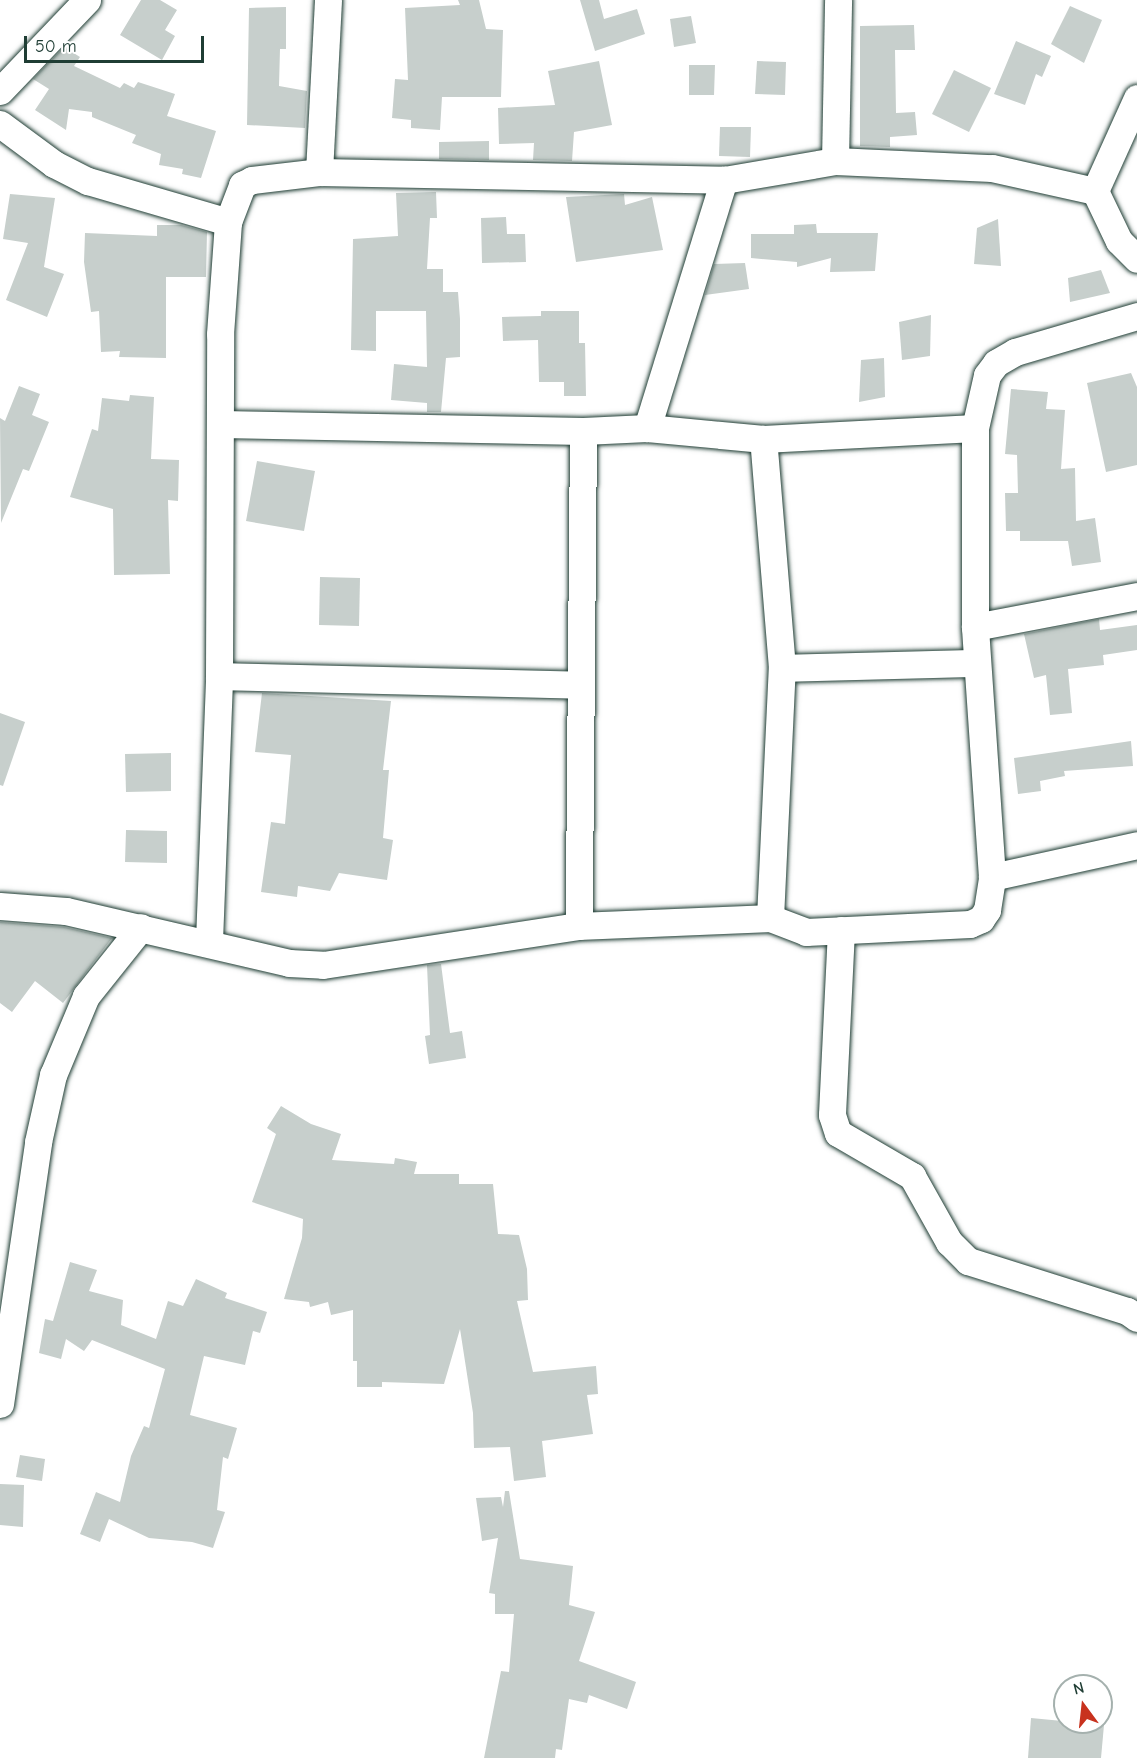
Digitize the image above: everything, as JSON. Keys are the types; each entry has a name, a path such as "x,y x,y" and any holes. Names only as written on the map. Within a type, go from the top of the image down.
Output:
{"street":[{"path":"0,91 87,0"},
{"path":"319,172 328,0"},
{"path":"835,161 838,0"},
{"path":"1137,98 1095,191 1119,241 1137,259"},
{"path":"0,124 54,164 88,180 228,222"},
{"path":"209,941 219,676 220,334 228,222 242,185 252,180 319,172 724,180 835,161 992,168 1095,191"},
{"path":"647,428 724,180"},
{"path":"0,906 66,911 209,941 289,963 323,965 579,926 770,918 806,932 970,924 981,919 987,910 992,877 975,627 975,428 987,375 996,363 1015,352 1137,316"},
{"path":"221,424 583,431 647,428 763,439 975,428"},
{"path":"579,926 578,685 583,431"},
{"path":"763,439 782,668 770,918"},
{"path":"975,627 1137,596"},
{"path":"782,668 977,663"},
{"path":"219,676 578,685"},
{"path":"992,877 1137,844"},
{"path":"0,1404 38,1142 53,1075 71,1025 86,996 141,927"},
{"path":"842,930 832,1115 838,1133 912,1176 949,1242 968,1261 1127,1311 1137,1318"}],"building":[{"path":"141,0 160,0 177,10 165,30 175,36 162,60 120,35"},
{"path":"458,0 479,0 486,29 503,30 501,97 442,97 440,130 411,128 411,120 392,118 395,79 408,80 405,8 460,5"},
{"path":"580,0 599,0 604,19 637,9 645,34 595,51"},
{"path":"1070,6 1102,20 1084,63 1051,44"},
{"path":"286,7 286,49 280,49 279,86 307,91 305,128 247,125 249,8"},
{"path":"691,16 696,43 674,47 670,19"},
{"path":"914,25 915,50 895,50 896,113 915,112 917,135 890,137 890,147 860,146 860,26"},
{"path":"1016,41 1051,56 1042,77 1036,74 1025,105 994,94"},
{"path":"64,47 80,57 74,66 120,88 124,83 134,88 138,82 175,94 167,116 216,131 201,178 182,174 183,169 159,165 161,154 132,143 136,135 92,117 92,112 69,109 66,130 35,110 49,89 33,79"},
{"path":"599,61 612,125 574,132 572,161 533,160 534,143 499,144 498,108 555,105 548,71"},
{"path":"757,61 786,62 785,95 755,94"},
{"path":"689,65 715,65 714,95 689,95"},
{"path":"954,70 991,88 969,132 932,114"},
{"path":"720,127 751,127 750,157 719,156"},
{"path":"489,141 489,160 439,159 439,142"},
{"path":"436,192 437,218 430,218 427,269 443,269 443,292 458,292 460,357 446,358 441,412 427,412 427,403 391,400 394,364 427,367 426,311 376,311 376,351 351,350 353,239 398,236 396,193"},
{"path":"10,194 55,198 44,267 64,274 47,317 6,300 28,243 3,239"},
{"path":"624,194 625,205 652,197 663,250 576,262 566,197"},
{"path":"506,217 507,234 525,234 526,262 482,263 481,218"},
{"path":"998,219 1001,266 974,264 977,228"},
{"path":"816,224 817,233 878,233 875,271 830,272 831,258 797,267 797,262 751,258 751,234 794,234 794,225"},
{"path":"157,225 181,225 207,232 206,277 166,277 166,358 119,357 120,351 101,352 99,311 91,312 84,262 85,233 157,236"},
{"path":"745,263 749,289 705,295 714,264"},
{"path":"1101,270 1110,293 1070,302 1068,278"},
{"path":"541,311 579,311 579,343 585,343 586,396 564,396 564,382 539,382 538,340 503,341 502,317 541,316"},
{"path":"931,315 930,356 902,360 899,322"},
{"path":"884,358 885,397 859,402 861,360"},
{"path":"1131,373 1137,387 1137,465 1106,472 1087,383"},
{"path":"19,386 40,394 32,415 49,422 29,471 23,469 1,523 0,418 5,421"},
{"path":"1011,389 1048,392 1046,409 1065,410 1061,469 1075,468 1076,521 1095,518 1101,562 1072,566 1068,541 1020,541 1020,531 1006,531 1005,493 1018,493 1017,455 1005,454"},
{"path":"130,395 154,397 151,459 179,460 178,501 168,500 170,574 114,575 113,509 70,497 92,429 98,431 102,398 129,401"},
{"path":"257,461 315,471 304,531 246,521"},
{"path":"320,577 360,578 359,626 319,625"},
{"path":"1099,619 1100,630 1137,625 1137,650 1103,655 1104,665 1068,669 1072,713 1050,715 1046,675 1034,678 1024,634"},
{"path":"262,693 391,701 383,770 389,770 383,838 393,840 387,880 339,873 330,891 298,886 297,897 261,892 271,822 285,824 291,755 255,752"},
{"path":"0,713 25,722 3,786 0,785"},
{"path":"1131,741 1133,766 1064,771 1065,776 1040,781 1041,791 1018,794 1014,758"},
{"path":"171,753 171,791 126,792 125,754"},
{"path":"126,830 167,831 167,863 125,862"},
{"path":"0,922 64,927 112,938 63,1003 35,981 12,1012 0,1003"},
{"path":"441,964 450,1033 462,1031 466,1058 429,1064 425,1036 430,1035 427,965"},
{"path":"281,1106 311,1124 341,1134 332,1160 394,1164 395,1158 417,1162 414,1174 459,1174 459,1184 493,1184 498,1234 519,1235 527,1269 528,1300 517,1301 533,1372 596,1366 598,1394 587,1395 593,1434 542,1441 546,1477 514,1481 510,1447 474,1448 473,1413 460,1329 444,1384 382,1382 382,1387 357,1387 357,1361 353,1361 353,1310 331,1315 328,1302 310,1307 309,1302 284,1299 302,1238 303,1219 252,1202 276,1134 267,1128"},
{"path":"70,1262 97,1270 89,1291 123,1300 121,1325 156,1339 168,1301 183,1306 196,1279 227,1293 225,1298 267,1312 260,1333 253,1331 245,1365 204,1356 190,1415 237,1428 228,1459 223,1457 217,1510 225,1512 213,1548 192,1542 149,1538 109,1519 100,1542 80,1534 96,1492 120,1502 131,1456 144,1426 149,1428 165,1369 92,1340 84,1351 66,1339 61,1359 39,1353 45,1319 53,1321"},
{"path":"20,1455 45,1459 42,1481 16,1477"},
{"path":"0,1484 24,1485 23,1527 0,1525"},
{"path":"505,1491 509,1491 520,1559 573,1566 569,1605 595,1612 579,1661 636,1682 627,1709 589,1695 587,1703 569,1699 562,1750 556,1749 555,1758 484,1758 501,1671 509,1672 514,1614 495,1614 495,1594 489,1593 498,1538 482,1541 476,1498 501,1497 503,1507"},
{"path":"1031,1718 1053,1720 1053,1734 1103,1734 1101,1758 1028,1758"}]}
